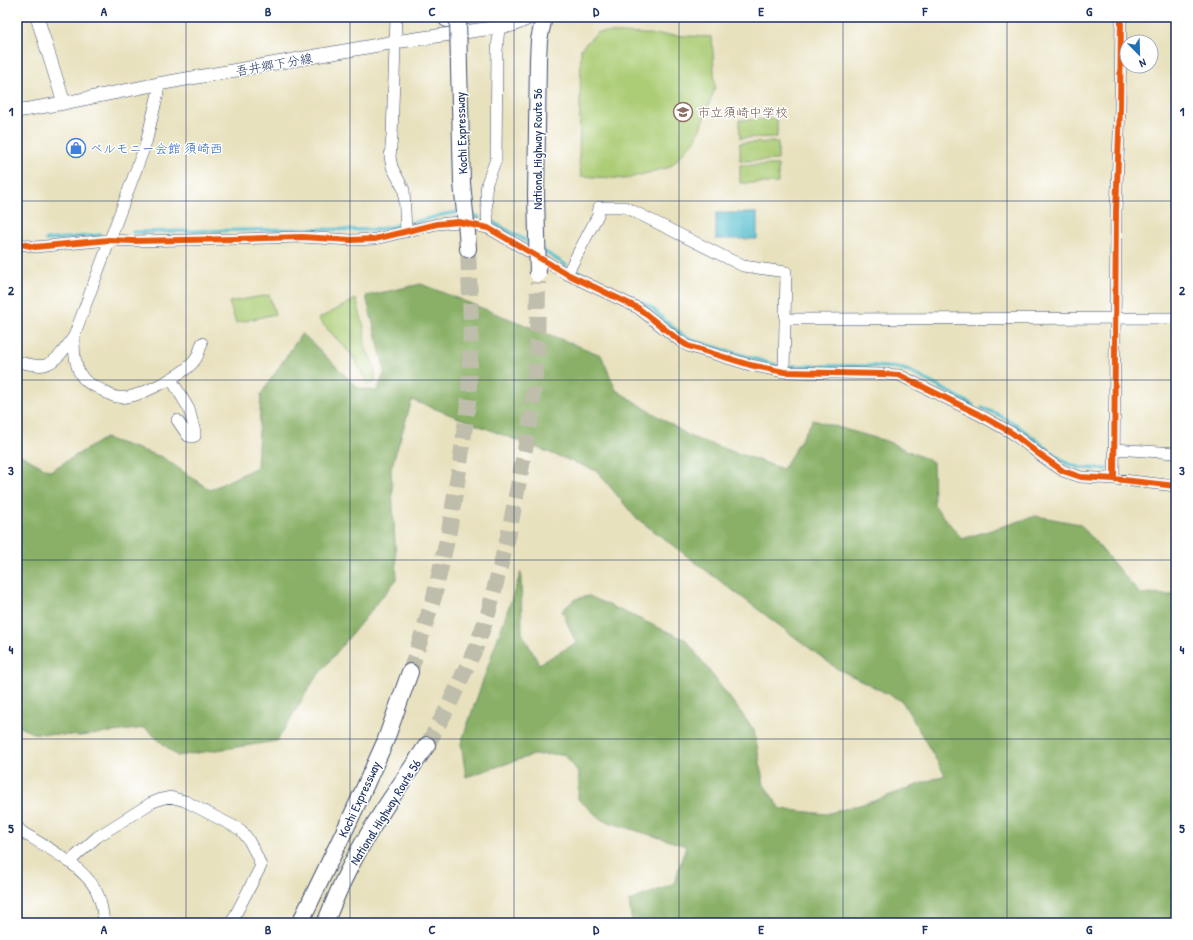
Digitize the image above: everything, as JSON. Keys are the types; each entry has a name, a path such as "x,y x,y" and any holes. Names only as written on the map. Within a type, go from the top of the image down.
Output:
{"highway":[{"name":"National Highway Route 56","path":"538,278 536,195 538,59 539,40 544,17"},
{"name":"Kochi Expressway","path":"450,18 468,249"},
{"name":"Kochi Expressway","path":"300,923 353,813 384,742 410,672"},
{"name":"National Highway Route 56","path":"325,923 346,875 361,847 379,816 427,745"}],"main road":[{"path":"37,17 64,103"},
{"name":"吾井郷下分線","path":"17,111 158,84 395,42 513,25 531,17"}],"street":[{"path":"396,17 390,157 392,167 404,190 406,232"},
{"path":"1114,479 1116,211 1120,108 1121,17"},
{"path":"488,228 487,183 496,159 497,51 499,27"},
{"path":"17,362 46,365 64,350 74,336 146,143 158,93 158,84"},
{"path":"567,274 598,215 599,207 624,207 742,266 786,272 784,372"},
{"path":"17,243 35,247 109,240 228,240 302,237 351,240 375,239 437,224 459,222 488,228 567,274 638,308 688,346 750,365 784,372 882,374 899,376 978,414 1012,433 1063,471 1081,477 1176,486"},
{"path":"785,319 1176,318"},
{"path":"74,336 75,358 82,377 86,382 117,397 133,396 171,379 195,360 202,343"},
{"path":"171,379 189,409 196,432 195,436 188,436 177,420"},
{"path":"1114,449 1176,453"},
{"path":"69,862 97,837 150,803 170,797 185,801 240,830 248,839 261,866 231,923"},
{"path":"17,826 22,832 69,862 86,877 95,889 102,910 104,923"}],"green space":[{"path":"598,32 712,37 715,88 696,139 670,167 625,179 581,176 579,160 581,48"},
{"path":"777,119 777,137 740,138 739,120"},
{"path":"778,142 778,160 740,161 740,143"},
{"path":"740,165 778,165 778,183 740,183"},
{"path":"421,284 601,355 616,390 691,437 783,469 813,420 886,441 933,462 934,505 962,539 1036,516 1080,524 1140,594 1172,595 1176,593 1176,923 632,923 629,901 674,884 686,846 602,820 578,799 579,773 564,754 533,755 466,777 461,743 521,572 522,633 539,664 576,643 562,611 575,599 589,596 686,640 754,730 764,785 781,809 826,814 874,801 945,775 902,701 836,668 635,517 597,471 412,400 391,469 397,579 314,680 277,741 177,756 145,728 80,736 33,733 17,726 17,453 50,471 105,438 162,457 210,490 257,467 261,394 302,333 358,388 377,391 385,371 366,296"},
{"path":"269,295 275,314 236,323 229,302"},
{"path":"356,299 364,327 365,347 375,367 375,382 368,385 352,355 318,319"}],"water":[{"path":"716,213 757,213 757,239 716,239"}],"waterway":[{"path":"411,223 446,214 461,212"},
{"path":"469,214 479,217"},
{"path":"494,223 533,245"},
{"path":"133,232 307,229 375,230 400,225"},
{"path":"46,240 100,235"},
{"path":"542,250 566,265"},
{"path":"576,271 649,306 674,329 691,340 776,365"},
{"path":"789,366 871,366 900,368 913,373 973,405"},
{"path":"982,408 1015,424 1066,463 1080,468 1107,469"}],"tunnel":[{"path":"410,672 434,597 449,531 460,464 469,396 471,323 468,249"},
{"path":"427,745 447,709 476,647 488,614 509,533 531,418 537,354 538,282"}],"cycle path":[{"path":"1114,479 1116,211 1120,108 1121,17"},
{"path":"17,243 35,247 109,240 133,241 302,237 351,240 375,239 437,224 459,222 488,228 567,274 638,308 688,346 750,365 784,372 899,375 978,414 1012,433 1063,471 1081,477 1176,486"}],"place":[{"name":"市立須崎中学校","path":"683,112"},
{"name":"ベルモニー会館 須崎西","path":"76,148"}]}
